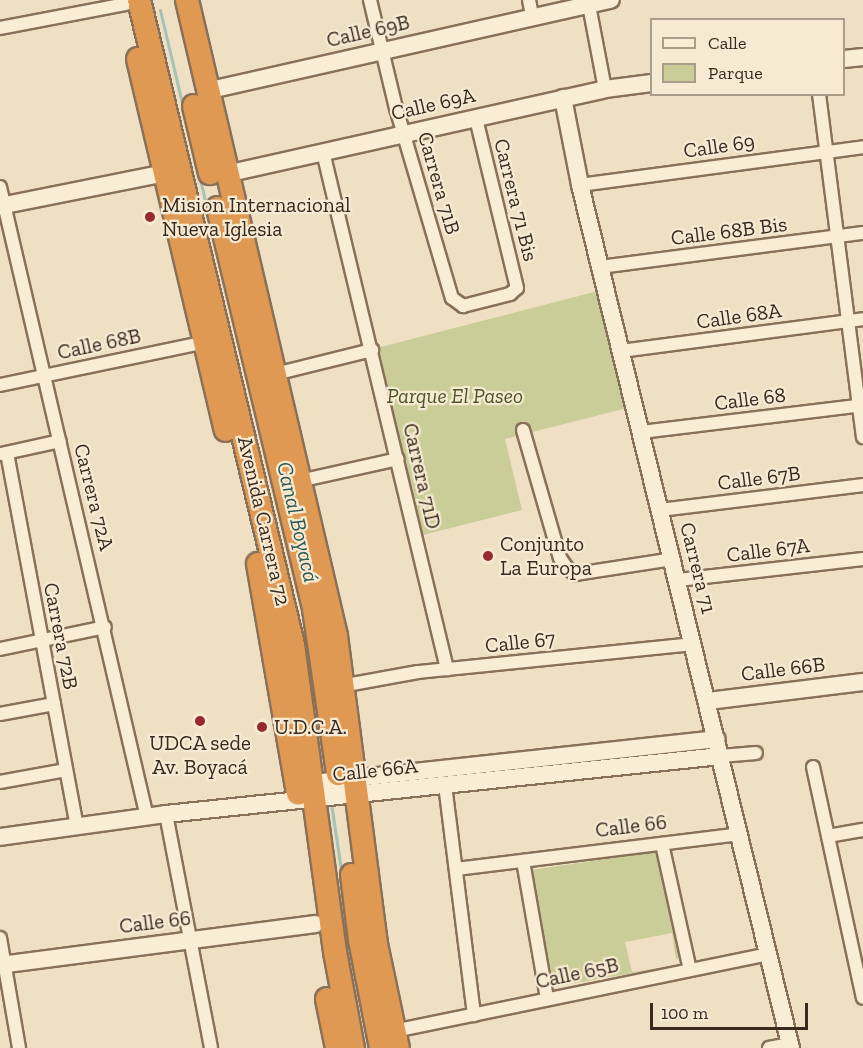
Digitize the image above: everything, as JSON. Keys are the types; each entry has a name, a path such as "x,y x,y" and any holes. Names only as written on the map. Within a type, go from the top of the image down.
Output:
{"highway":[{"name":"Avenida Carrera 72","path":"171,0 318,628 342,1001 353,1048"},
{"name":"Avenida Carrera 72","path":"187,0 206,91 336,636 327,789 315,924 337,1048"},
{"name":"Avenida Carrera 72","path":"130,1 142,77 263,585 327,789"},
{"name":"Avenida Carrera 72","path":"130,1 168,113 327,789 360,940 391,1042"},
{"path":"185,66 206,91"},
{"path":"142,77 168,113"},
{"path":"276,454 287,427"}],"street":[{"name":"Carrera 71B","path":"370,0 404,134 452,298 458,305"},
{"name":"Calle 69B","path":"206,91 382,51 531,8 611,0"},
{"path":"0,28 130,1"},
{"path":"589,1 605,89"},
{"path":"845,59 863,57"},
{"name":"Calle 69A","path":"226,174 563,98 650,83"},
{"path":"819,96 861,406 863,437"},
{"name":"Carrera 71","path":"563,98 580,185 708,701 790,1046"},
{"name":"Carrera 71 Bis","path":"458,305 515,291 517,283 476,118"},
{"name":"Calle 69","path":"580,185 863,147"},
{"name":"Carrera 71D","path":"323,152 447,669"},
{"path":"2,205 165,173"},
{"name":"Carrera 72A","path":"0,187 2,205 105,627 147,817"},
{"name":"Calle 68B Bis","path":"600,267 863,233"},
{"name":"Calle 68A","path":"621,351 863,319"},
{"name":"Calle 68B","path":"0,385 206,342"},
{"path":"283,372 372,350"},
{"name":"Calle 68","path":"641,432 861,406"},
{"path":"524,430 560,558 576,574 673,560"},
{"path":"4,454 60,441"},
{"name":"Carrera 72B","path":"4,454 77,826"},
{"path":"299,480 398,459"},
{"name":"Calle 67B","path":"660,510 863,485"},
{"name":"Calle 67A","path":"678,580 863,559"},
{"path":"0,649 105,627"},
{"name":"Calle 67","path":"352,684 418,672 693,645"},
{"name":"Calle 66B","path":"708,701 863,682"},
{"path":"0,714 54,704"},
{"name":"Calle 66A","path":"0,837 327,789 717,739"},
{"name":"Calle 66A","path":"327,789 445,785 756,753"},
{"path":"813,767 863,998"},
{"path":"0,782 66,770"},
{"path":"445,785 474,1014"},
{"path":"166,814 211,1048"},
{"path":"828,836 863,830"},
{"name":"Calle 66","path":"456,869 740,834"},
{"path":"662,844 690,970"},
{"path":"524,861 548,999"},
{"name":"Calle 66","path":"2,964 315,924"},
{"path":"0,938 2,964 19,1048"},
{"name":"Calle 65B","path":"391,1042 474,1014 768,954"},
{"path":"769,1048 790,1046"}],"green space":[{"name":"Parque El Paseo","path":"602,290 631,407 505,439 522,510 423,535 377,348"},
{"path":"661,851 685,955 676,959 672,933 625,942 632,972 684,964 541,989 524,871"}],"waterway":[{"name":"Canal Boyacá","path":"160,10 306,627"},
{"name":"Canal Boyacá","path":"331,803 342,877"},
{"name":"Canal Boyacá","path":"356,975 370,1048"}],"place":[{"name":"Mision Internacional Nueva Iglesia","path":"150,217"},
{"name":"Conjunto La Europa","path":"488,556"},
{"name":"UDCA sede Av. Boyacá","path":"200,721"},
{"name":"U.D.C.A.","path":"262,727"}]}
